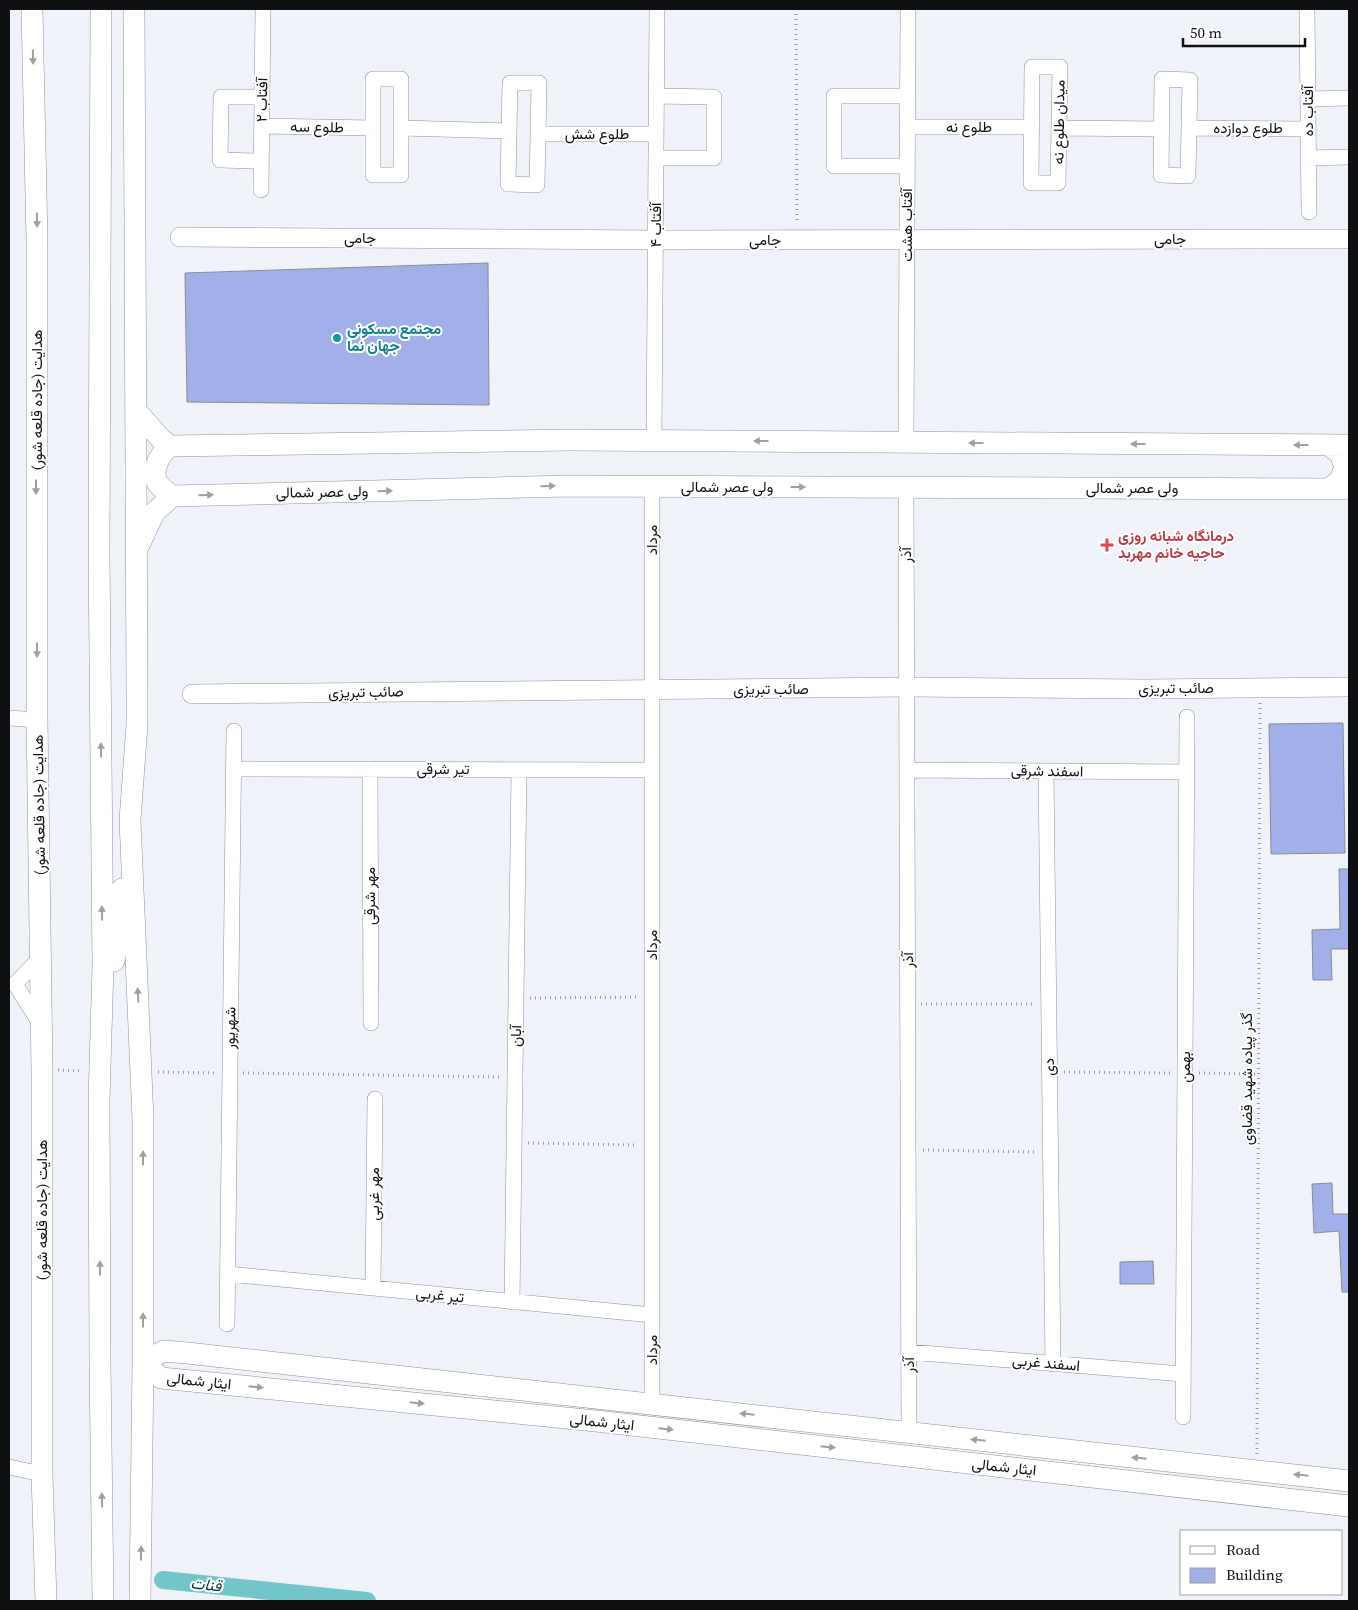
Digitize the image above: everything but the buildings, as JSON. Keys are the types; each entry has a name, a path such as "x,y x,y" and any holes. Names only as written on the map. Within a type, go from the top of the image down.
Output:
{"main road":[{"name":"هدایت (جاده قلعه شور)","path":"32,9 37,240 37,720 42,1025 42,1474 44,1598"},
{"path":"101,9 99,564 103,966 99,1100 103,1601"},
{"path":"124,9 134,84"},
{"path":"99,1100 130,820 137,725 134,9"},
{"path":"137,412 160,439 170,446 569,440 1349,445"},
{"path":"136,552 154,513 172,496 157,483 155,469 162,452 170,446"},
{"path":"1328,446 1340,454 1345,467 1340,481 1328,489"},
{"name":"ولی عصر شمالی","path":"172,496 568,486 1349,489"},
{"path":"130,820 143,1120 144,1362 140,1601"},
{"name":"ایثار شمالی","path":"1349,1480 187,1353 164,1351 144,1362 161,1378 596,1421 1349,1506"},
{"path":"773,1441 775,1418"}],"street":[{"name":"آفتاب ۲","path":"261,190 263,9"},
{"name":"آفتاب ۴","path":"654,441 657,9"},
{"name":"آفتاب هشت","path":"906,442 908,9"},
{"name":"آفتاب ده","path":"1308,9 1309,212"},
{"name":"میدان طلوع نه","path":"1032,66 1060,67 1058,183 1031,183 1031,127 1032,66"},
{"path":"373,79 401,79 401,175 373,175 373,128 373,79"},
{"path":"1162,79 1190,80 1188,176 1160,175 1161,129 1162,79"},
{"path":"510,83 539,83 538,134 537,185 508,184 510,83"},
{"path":"261,161 220,160 221,96 262,97"},
{"path":"656,96 714,97 714,158 656,158"},
{"path":"907,96 834,96 834,166 907,166"},
{"path":"1308,98 1349,98"},
{"name":"طلوع سه","path":"262,126 373,128"},
{"name":"طلوع نه","path":"907,127 1031,127"},
{"path":"401,128 509,130"},
{"path":"1059,128 1161,129"},
{"name":"طلوع دوازده","path":"1189,128 1308,129"},
{"name":"طلوع شش","path":"538,134 656,134"},
{"path":"1308,158 1349,157"},
{"name":"جامی","path":"180,237 656,240 1349,239"},
{"name":"مرداد","path":"652,486 652,1404"},
{"name":"آذر","path":"906,488 909,1432"},
{"name":"صائب تبریزی","path":"192,694 907,688 1146,689 1349,686"},
{"name":"بهمن","path":"1183,1417 1187,717"},
{"path":"9,718 37,720"},
{"name":"شهریور","path":"227,1324 234,731"},
{"name":"تیر شرقی","path":"233,769 652,770"},
{"name":"مهر شرقی","path":"370,769 371,1023"},
{"name":"آبان","path":"512,1302 519,770"},
{"name":"اسفند شرقی","path":"907,770 1187,772"},
{"name":"دی","path":"1046,771 1053,1364"},
{"path":"41,957 12,983 42,1025"},
{"name":"مهر غربی","path":"373,1288 375,1099"},
{"name":"تیر غربی","path":"228,1274 652,1316"},
{"name":"اسفند غربی","path":"909,1352 1183,1374"},
{"path":"9,1467 42,1474"}],"path":[{"path":"796,9 797,240"},
{"name":"گذر پیاده شهید قضاوی","path":"1257,1470 1260,688"},
{"path":"516,999 652,997"},
{"path":"908,1004 1048,1004"},
{"path":"42,1070 100,1071"},
{"path":"1049,1071 1258,1074"},
{"path":"141,1072 515,1077"},
{"path":"514,1143 652,1145"},
{"path":"908,1150 1050,1153"}],"waterway":[{"name":"قنات","path":"163,1580 367,1601"}],"place":[{"name":"مجتمع مسکونی جهان نما","path":"337,338"},
{"name":"درمانگاه شبانه‌ روزی حاجیه‌ خانم مهربد","path":"1107,545"}]}
